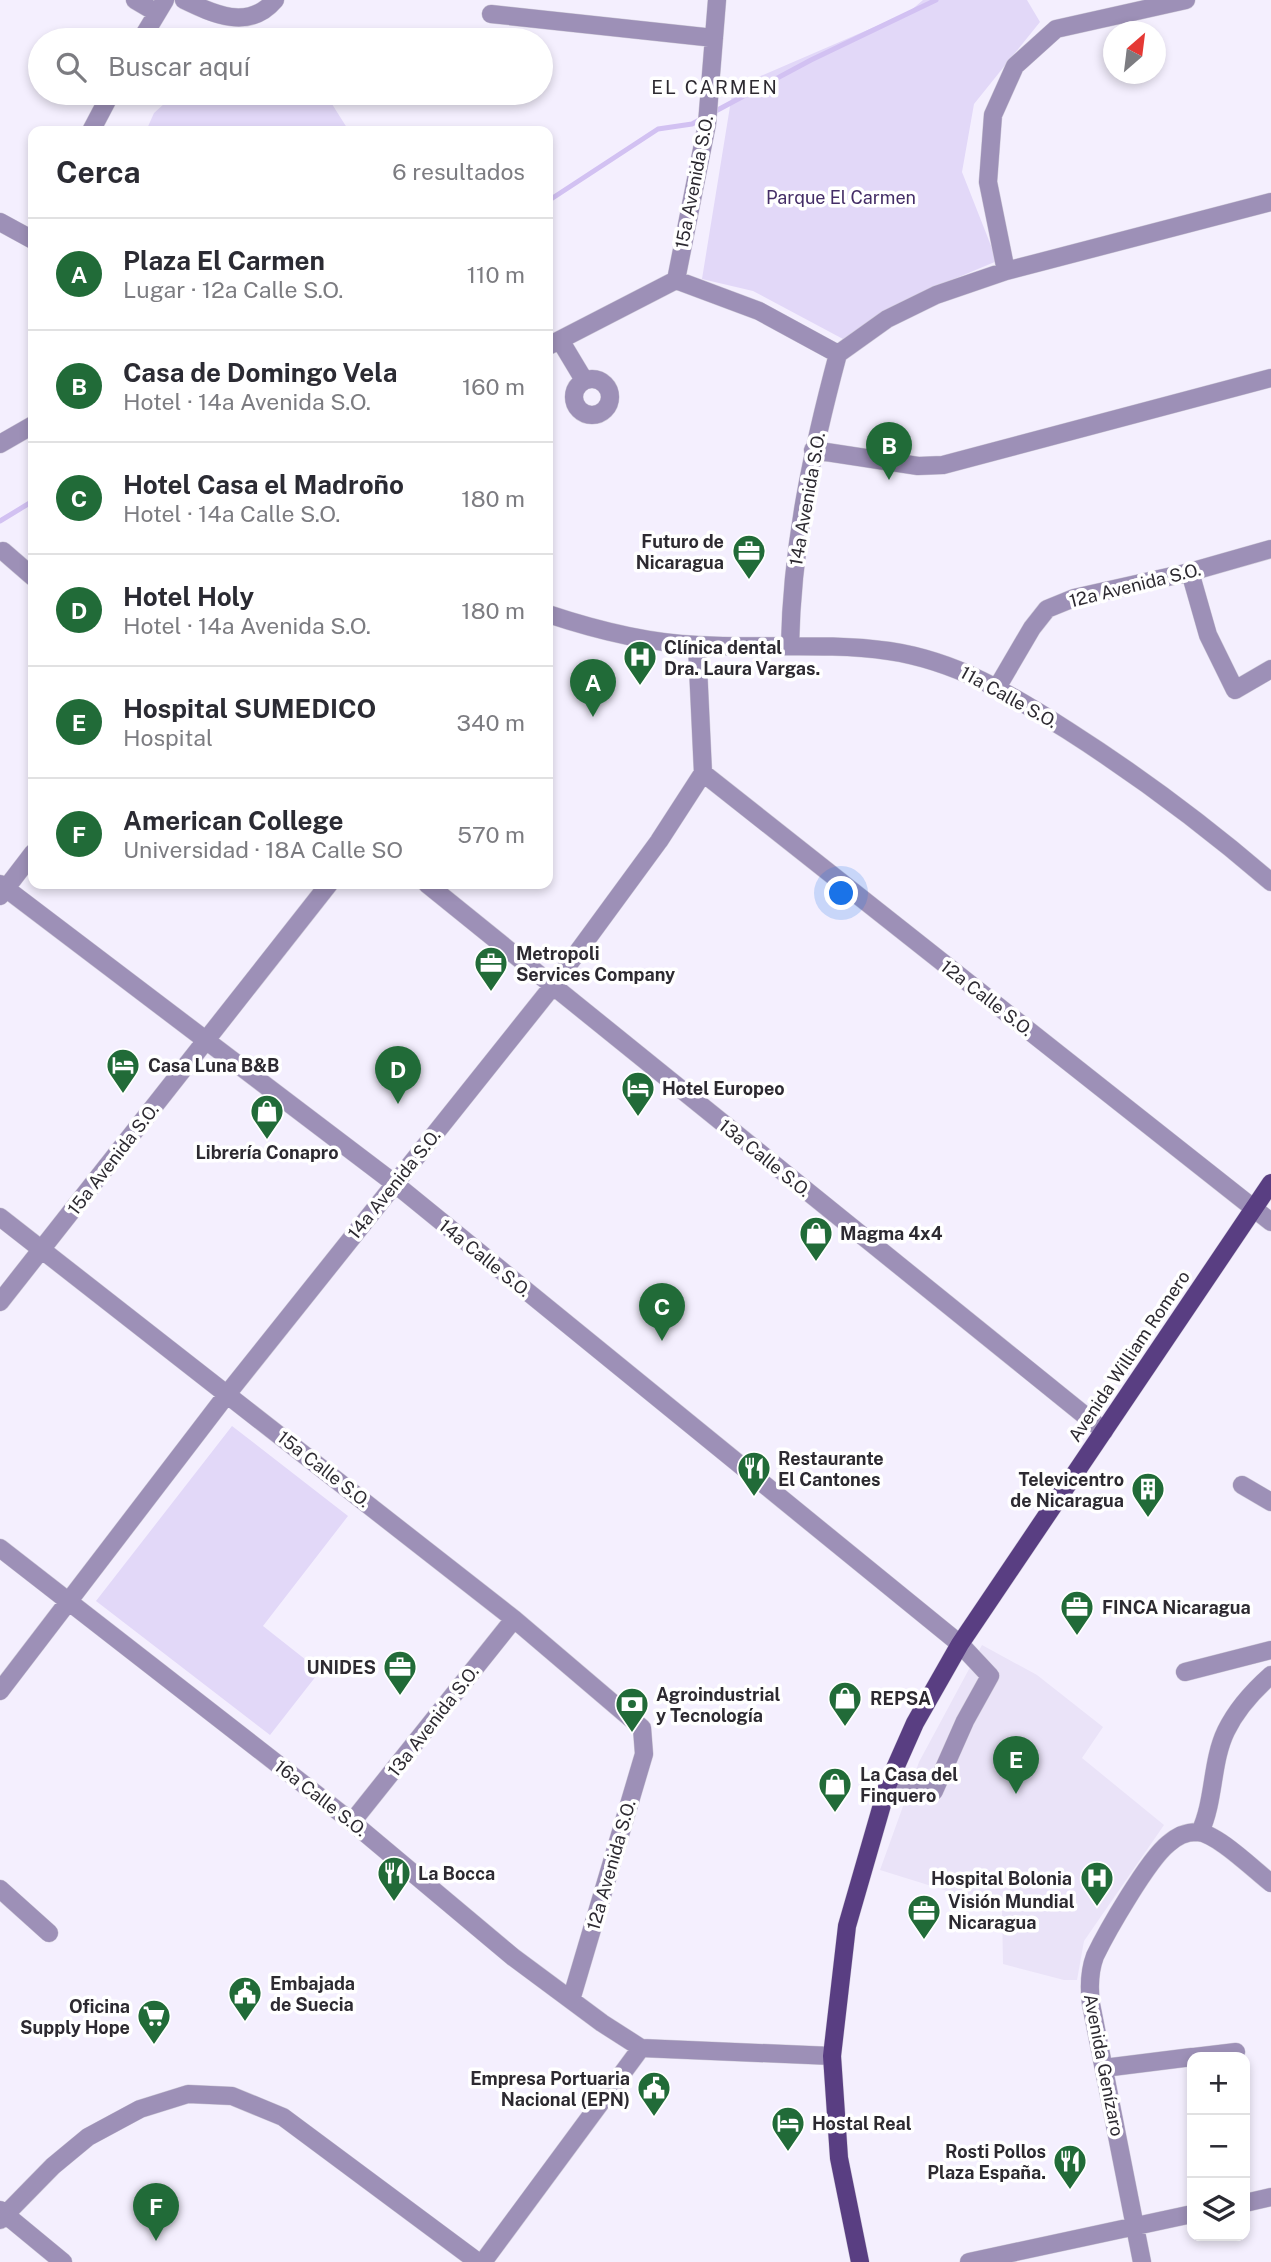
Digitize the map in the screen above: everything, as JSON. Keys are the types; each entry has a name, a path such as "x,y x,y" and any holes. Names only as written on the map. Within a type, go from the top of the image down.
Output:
{"main road":[{"name":"Avenida William Romero","path":"860,2262 839,2158 832,2056 847,1926 888,1784 915,1723 960,1644 1271,1183"}],"street":[{"path":"135,0 161,7 148,28"},
{"path":"184,0 218,17 233,18 269,7 275,0"},
{"name":"15a Avenida S.O.","path":"676,280 707,124 718,0"},
{"path":"1006,271 988,182 993,115 1015,66 1056,29 1186,0"},
{"path":"491,14 714,38"},
{"path":"94,126 105,105"},
{"path":"584,380 554,343 676,280 759,311 838,354 911,306 1006,271 1271,202"},
{"path":"0,222 28,237"},
{"name":"14a Avenida S.O.","path":"790,645 797,547 813,450 838,354"},
{"path":"813,450 918,466 943,465 1271,378"},
{"path":"0,444 28,428"},
{"name":"12a Avenida S.O.","path":"998,686 1032,628 1047,609 1074,598 1190,572 1271,548"},
{"path":"3,551 28,573"},
{"path":"1190,572 1208,635 1235,690 1271,669"},
{"path":"553,616 605,632 697,645 703,773"},
{"name":"11a Calle S.O.","path":"697,645 790,645 889,651 954,666 998,686 1140,776 1271,882"},
{"name":"14a Avenida S.O.","path":"0,1691 228,1393 552,987 659,841 703,773"},
{"name":"12a Calle S.O.","path":"703,773 1271,1222"},
{"path":"2,889 28,859"},
{"name":"14a Calle S.O.","path":"2,889 207,1039 394,1183 960,1644 990,1676 965,1721 934,1791 888,1784"},
{"name":"15a Avenida S.O.","path":"0,1302 325,889"},
{"name":"13a Calle S.O.","path":"433,889 1104,1431"},
{"name":"15a Calle S.O.","path":"0,1217 514,1619 642,1728"},
{"path":"1242,1485 1271,1502"},
{"name":"16a Calle S.O.","path":"0,1548 352,1822 513,1957 641,2048"},
{"name":"13a Avenida S.O.","path":"352,1822 514,1619"},
{"path":"1185,1672 1271,1650"},
{"path":"1271,1675 1248,1696 1225,1732 1206,1818 1200,1832 1213,1837 1271,1883"},
{"name":"12a Avenida S.O.","path":"571,2000 644,1754 642,1728"},
{"name":"Avenida Genízaro","path":"1142,2262 1089,1982 1095,1958 1166,1845 1183,1833 1200,1832"},
{"path":"0,1889 49,1933"},
{"path":"64,2262 1,2215 88,2137 141,2109 188,2094 232,2096 283,2117 481,2262 641,2048 832,2056"},
{"path":"1104,2068 1187,2058"},
{"path":"1250,2202 1271,2197"},
{"path":"972,2262 1187,2215"}],"shaded area":[{"path":"982,1645 1037,1675 1103,1727 1082,1758 1164,1825 1084,1941 1077,1980 1064,1980 1003,1964 1002,1908 880,1870 919,1762"}],"green space":[{"name":"Parque El Carmen","path":"923,0 1027,0 1040,22 974,104 962,172 997,261 947,282 843,339 753,291 702,279 733,88 909,12"},
{"path":"163,105 333,105 346,126 148,126 154,113"},
{"path":"232,1426 348,1516 263,1626 320,1671 270,1735 96,1601"}],"waterway":[{"path":"712,113 811,60 936,0"},
{"path":"553,198 658,129 692,124 703,118"},
{"path":"0,521 28,504"}],"place":[{"name":"Casa de Domingo Vela","path":"889,480"},
{"name":"Futuro de Nicaragua","path":"749,581"},
{"name":"Clínica dental Dra. Laura Vargas.","path":"640,687"},
{"name":"Plaza El Carmen","path":"593,717"},
{"name":"Metropoli Services Company","path":"491,993"},
{"name":"Casa Luna B&B","path":"123,1095"},
{"name":"Hotel Holy","path":"398,1104"},
{"name":"Hotel Europeo","path":"638,1118"},
{"name":"Librería Conapro","path":"267,1141"},
{"name":"Magma 4x4","path":"816,1263"},
{"name":"Hotel Casa el Madroño","path":"662,1341"},
{"name":"Restaurante El Cantones","path":"754,1498"},
{"name":"Televicentro de Nicaragua","path":"1148,1519"},
{"name":"FINCA Nicaragua","path":"1077,1637"},
{"name":"UNIDES","path":"400,1697"},
{"name":"REPSA","path":"845,1728"},
{"name":"Agroindustrial y Tecnología","path":"632,1734"},
{"name":"Hospital SUMEDICO","path":"1016,1794"},
{"name":"La Casa del Finquero","path":"835,1814"},
{"name":"La Bocca","path":"394,1903"},
{"name":"Hospital Bolonia","path":"1097,1908"},
{"name":"Visión Mundial Nicaragua","path":"924,1941"},
{"name":"Embajada de Suecia","path":"245,2023"},
{"name":"Oficina Supply Hope","path":"154,2046"},
{"name":"Empresa Portuaria Nacional (EPN)","path":"654,2118"},
{"name":"Hostal Real","path":"788,2153"},
{"name":"Rosti Pollos Plaza España.","path":"1070,2191"},
{"name":"American College","path":"156,2241"}],"district":[{"name":"EL CARMEN","path":"715,87"}]}
